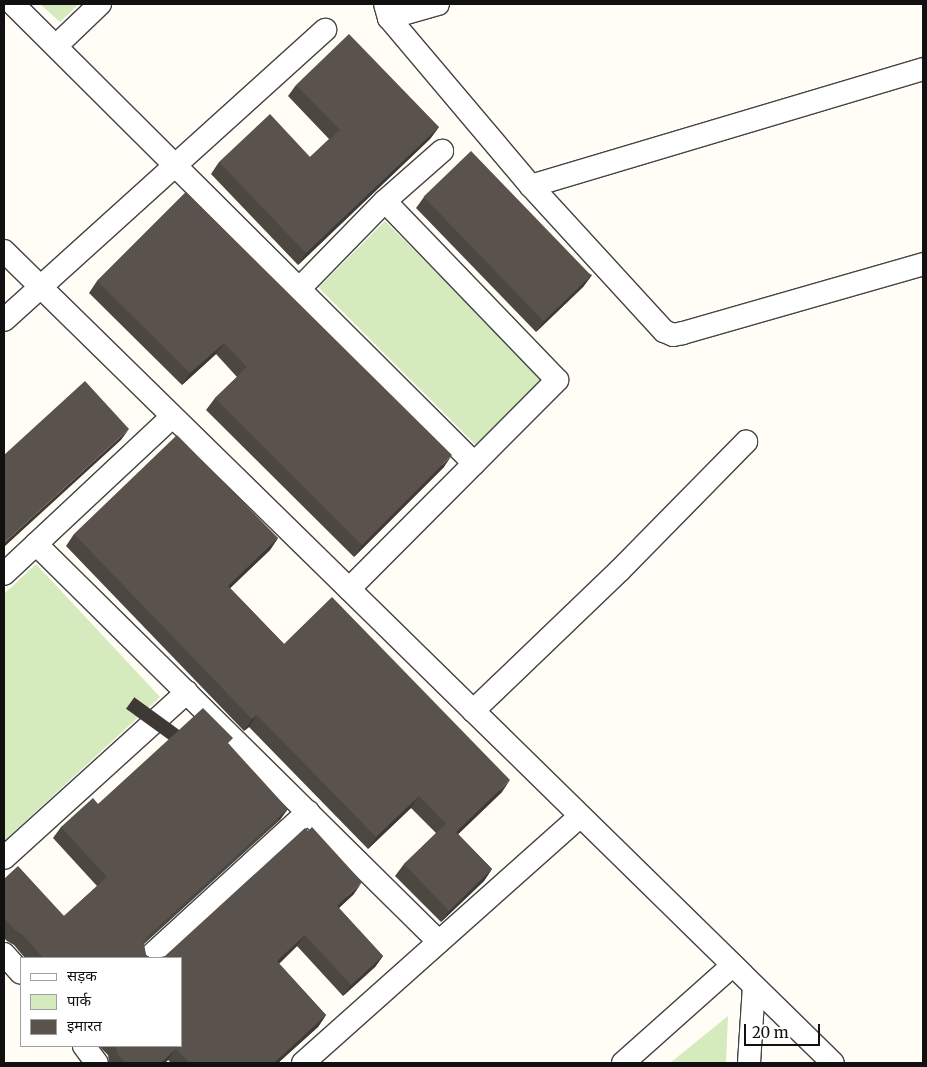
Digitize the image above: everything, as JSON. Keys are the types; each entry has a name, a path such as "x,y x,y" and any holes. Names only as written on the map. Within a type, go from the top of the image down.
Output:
{"street":[{"path":"14,4 474,463"},
{"path":"56,46 100,4"},
{"path":"387,11 438,4"},
{"path":"387,11 531,186 664,330 673,335 923,264"},
{"path":"4,320 325,30"},
{"path":"531,186 923,69"},
{"path":"299,289 385,201 442,150"},
{"path":"348,589 557,380 385,201"},
{"path":"4,251 833,1063"},
{"path":"4,574 172,417"},
{"path":"473,711 620,570 746,442"},
{"path":"36,544 439,942"},
{"path":"4,858 186,692"},
{"path":"149,957 308,812"},
{"path":"303,1063 580,816"},
{"path":"4,954 20,972"},
{"path":"624,1063 733,965"},
{"path":"749,1063 754,986"},
{"path":"85,1047 97,1063"}],"green space":[{"path":"40,4 79,4 60,22"},
{"path":"385,221 543,379 476,445 319,287"},
{"path":"36,564 160,697 4,841 4,594"},
{"path":"728,1016 726,1063 670,1063"}],"building":[{"path":"349,34 439,127 306,253 219,162 270,114 310,157 340,130 296,85"},
{"path":"471,151 591,275 544,321 424,197"},
{"path":"186,192 452,455 362,545 215,398 247,367 224,343 190,373 97,281"},
{"path":"85,381 129,429 4,543 4,455"},
{"path":"177,435 278,538 228,586 284,644 332,597 510,780 456,832 492,869 449,911 404,864 446,824 419,796 376,837 257,715 252,719 74,534"},
{"path":"203,708 233,738 228,743 288,809 147,937 143,943 146,955 149,957 42,957 22,934 15,930 4,918 4,879 18,866 64,916 107,877 61,827 93,798 98,804"},
{"path":"312,827 362,882 337,906 383,956 351,985 305,935 277,961 326,1015 274,1063 190,1063 176,1049 161,1063 126,1063 117,1054 116,1047 182,1047 182,957 161,957 165,956 305,828 308,831"}]}
